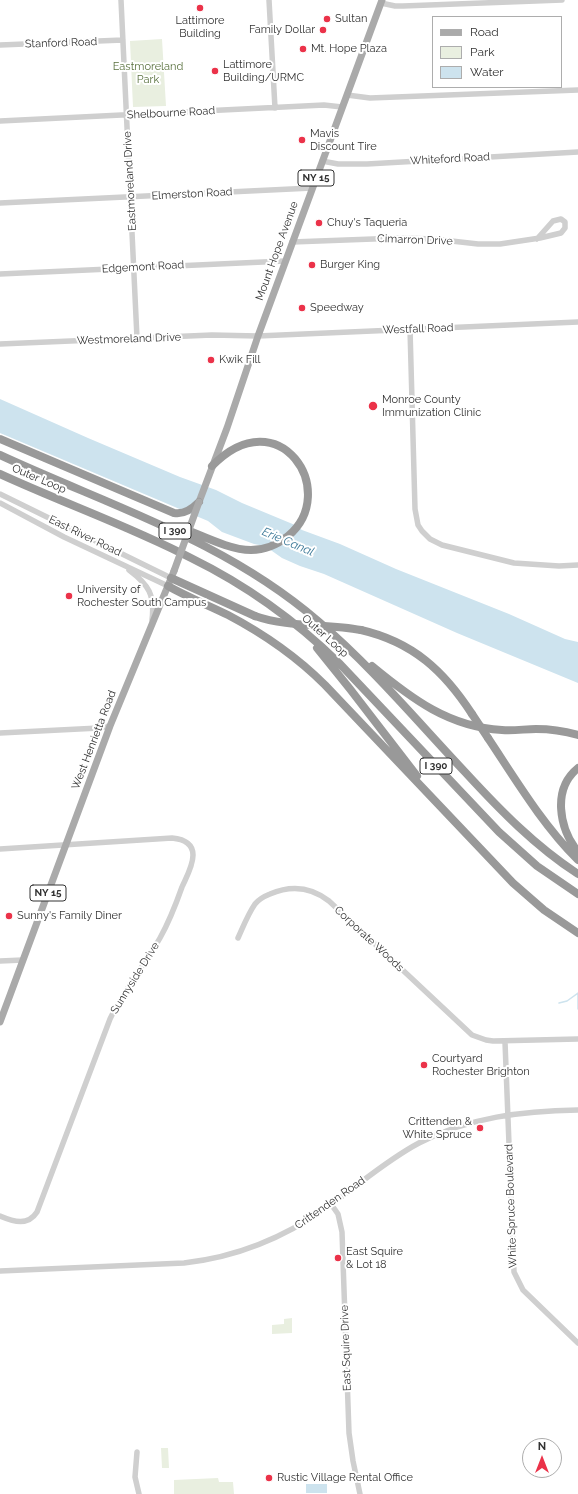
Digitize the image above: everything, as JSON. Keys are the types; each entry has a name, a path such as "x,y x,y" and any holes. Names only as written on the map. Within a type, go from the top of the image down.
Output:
{"highway":[{"path":"0,439 174,513 182,514 199,502"},
{"path":"99,498 237,548 249,550 261,549 281,541 292,532 304,511 307,500 307,484 302,468 288,452 275,444 261,441 243,444 226,454 212,466"},
{"name":"Outer Loop","path":"0,455 191,538 236,563 287,596 334,635 363,663 502,811 538,845 578,874"},
{"name":"Outer Loop","path":"0,474 192,558 244,588 278,610 353,677 499,832 537,866 578,894"},
{"path":"171,578 255,616 286,623 342,626 361,630 390,639 426,660 452,685 545,824 564,847 578,860"},
{"path":"171,578 271,639 295,657 325,685 520,891 552,916 578,933"},
{"path":"301,629 345,682 451,818"},
{"path":"334,635 409,696 446,717 466,724 488,729 508,731 549,730 578,735"},
{"path":"578,768 569,777 564,786 560,806 566,832 578,852"}],"main road":[{"name":"Mount Hope Avenue","path":"212,466 285,261 382,1"},
{"name":"West Henrietta Road","path":"0,1022 110,726 171,578 212,466"}],"street":[{"name":"Eastmoreland Drive","path":"121,0 135,267 137,338"},
{"path":"269,0 274,108"},
{"path":"382,1 395,6 403,6 562,0"},
{"name":"Stanford Road","path":"0,45 123,40"},
{"path":"347,95 370,98 578,90"},
{"name":"Shelbourne Road","path":"0,120 324,106 342,107"},
{"name":"Whiteford Road","path":"322,161 338,164 367,164 578,152"},
{"name":"Elmerston Road","path":"0,203 131,198 312,188"},
{"name":"Cimarron Drive","path":"292,242 400,238 488,244 537,239 561,233 565,228 565,222 561,219 556,220 537,239"},
{"name":"Edgemont Road","path":"0,274 285,261"},
{"name":"Westfall Road","path":"258,336 578,322"},
{"path":"410,329 415,509 418,524 422,531 430,539 442,545 514,563 548,566 578,565"},
{"name":"Westmoreland Drive","path":"0,344 212,335 258,336"},
{"name":"East River Road","path":"0,494 171,578"},
{"name":"East River Road","path":"0,503 118,562 171,578"},
{"path":"118,562 142,581 150,591 153,604 151,625"},
{"path":"0,733 99,728 110,726"},
{"name":"Sunnyside Drive","path":"0,850 176,838 184,840 190,846 193,859 165,929 123,994 110,1019 38,1212 32,1218 22,1222 13,1221 0,1216"},
{"name":"Corporate Woods","path":"238,938 256,904 267,895 290,888 308,889 329,901 467,1031 479,1038 505,1042 578,1039"},
{"path":"0,961 23,960"},
{"path":"505,1042 508,1115"},
{"name":"Crittenden Road","path":"0,1271 170,1264 212,1258 240,1251 275,1238 310,1219 383,1165 420,1142 464,1124 508,1115 578,1110"},
{"name":"White Spruce Boulevard","path":"508,1115 514,1272 524,1290 578,1343"},
{"name":"East Squire Drive","path":"332,1204 338,1214 342,1232 349,1433 352,1461 360,1494"},
{"path":"137,1452 135,1477 139,1494"}],"green space":[{"name":"Eastmoreland Park","path":"162,39 166,106 133,107 130,41"},
{"path":"292,1318 292,1333 272,1334 272,1325 284,1324 284,1319"},
{"path":"161,1448 168,1448 169,1468 162,1468"},
{"path":"218,1478 219,1482 233,1482 234,1494 174,1494 174,1480"}],"water":[{"name":"Erie Canal","path":"0,399 180,477 216,490 242,503 295,525 302,530 340,544 396,569 509,614 565,639 578,642 578,683 457,633 324,574 300,566 282,558 265,546 254,544 222,532 208,521 0,433"},
{"path":"306,1484 327,1484 327,1493 306,1493"}],"waterway":[{"path":"578,993 578,1009"},
{"path":"559,1003 567,1001 578,993"}],"place":[{"name":"Lattimore Building","path":"200,8"},
{"name":"Sultan","path":"327,19"},
{"name":"Family Dollar","path":"323,30"},
{"name":"Mt. Hope Plaza","path":"303,49"},
{"name":"Lattimore Building/URMC","path":"215,71"},
{"name":"Mavis Discount Tire","path":"302,140"},
{"name":"Chuy's Taqueria","path":"319,223"},
{"name":"Burger King","path":"312,265"},
{"name":"Speedway","path":"302,308"},
{"name":"Kwik Fill","path":"211,360"},
{"name":"Monroe County Immunization Clinic","path":"373,406"},
{"name":"University of Rochester South Campus","path":"69,596"},
{"name":"Sunny's Family Diner","path":"9,916"},
{"name":"Courtyard Rochester Brighton","path":"424,1065"},
{"name":"Crittenden & White Spruce","path":"480,1128"},
{"name":"East Squire & Lot 18","path":"338,1258"},
{"name":"Rustic Village Rental Office","path":"269,1478"}]}
